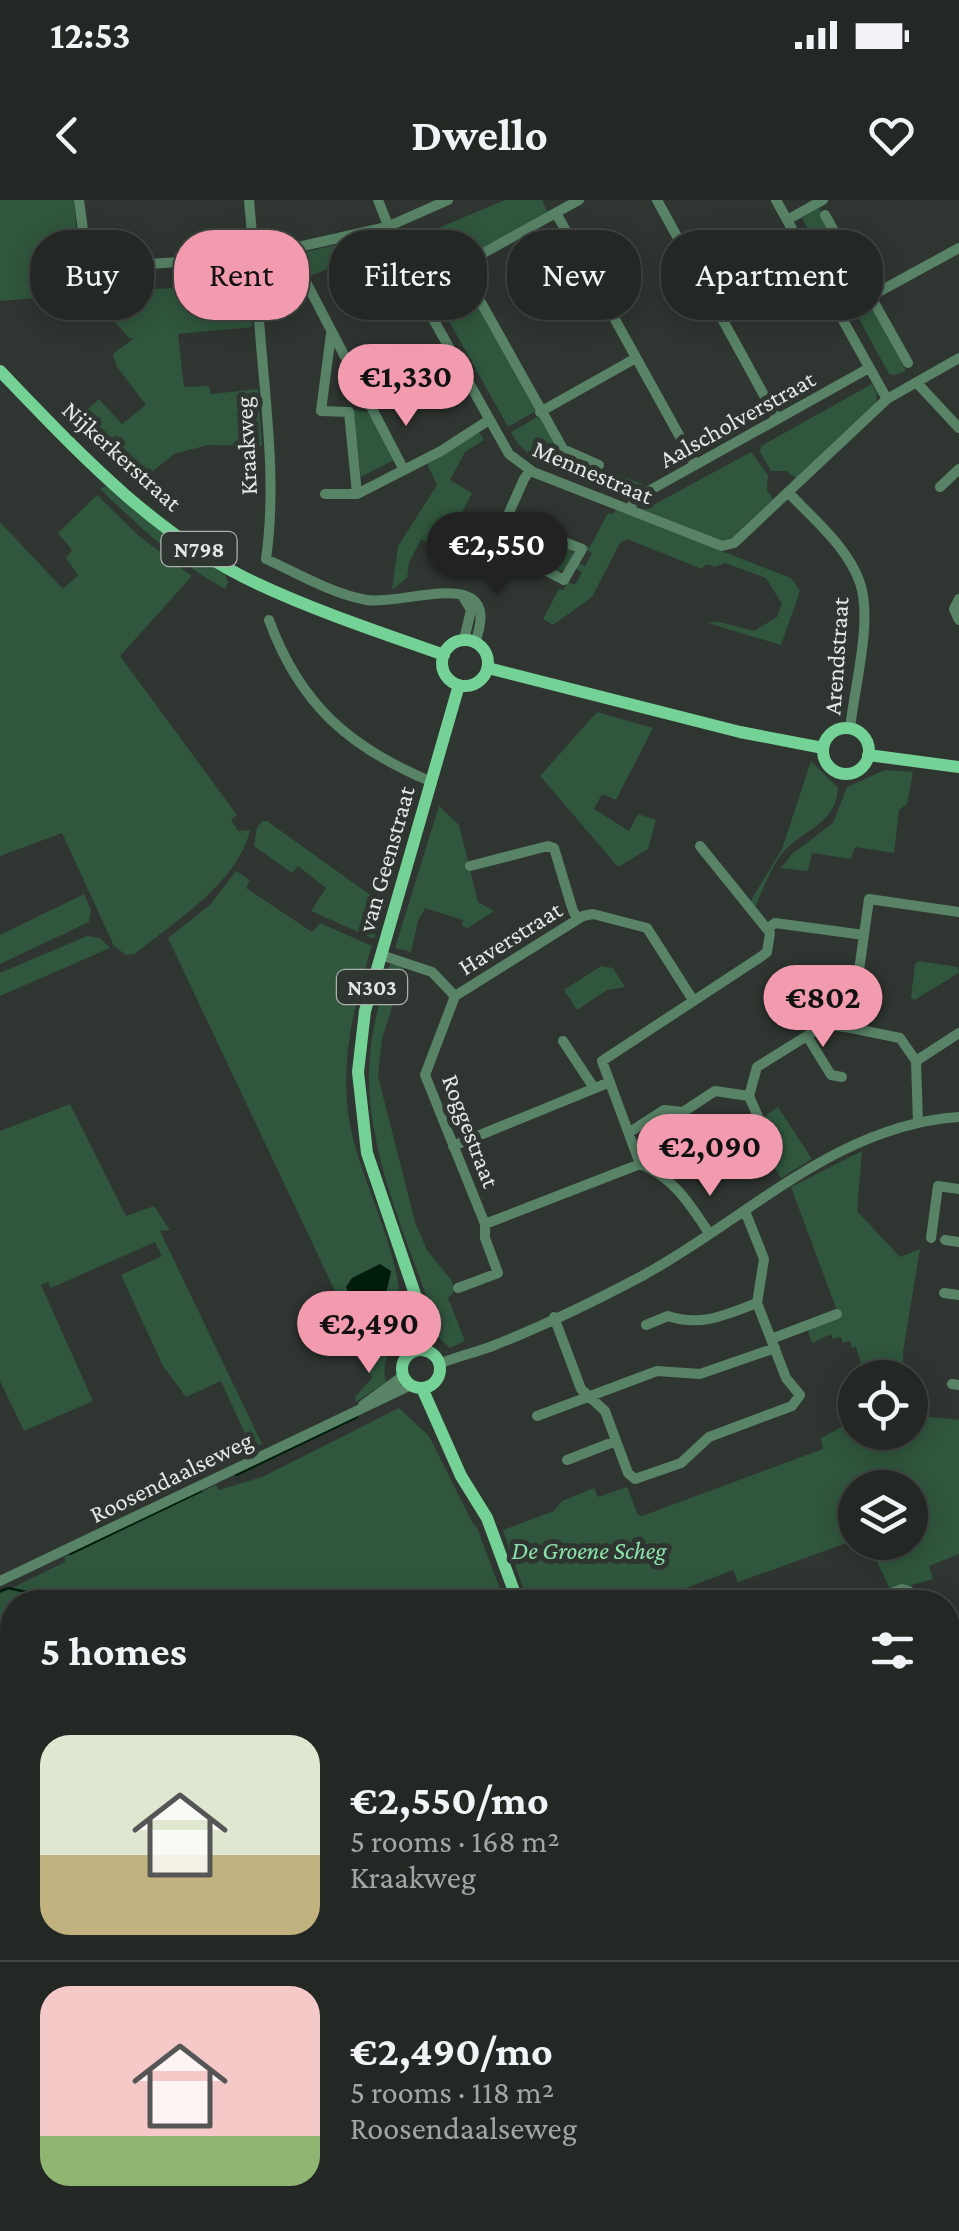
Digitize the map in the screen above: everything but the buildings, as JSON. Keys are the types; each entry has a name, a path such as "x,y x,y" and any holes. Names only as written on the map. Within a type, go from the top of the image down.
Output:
{"main road":[{"name":"Nijkerkerstraat","path":"0,370 111,482 206,554 257,584 444,655"},
{"path":"470,641 486,653 488,668 480,680 459,685 445,673 444,655 456,642 470,641"},
{"path":"488,668 740,732 823,748"},
{"name":"van Geenstraat","path":"420,1351 410,1278 367,1153 359,1096 362,1030 459,685"},
{"path":"850,729 866,742 868,755 856,772 842,774 829,768 823,748 836,730 850,729"},
{"path":"868,755 959,767"},
{"path":"420,1351 439,1364 438,1376 417,1384 448,1442 465,1485 487,1518 514,1590"},
{"name":"N303","path":"417,1384 402,1362 420,1351"}],"street":[{"path":"79,200 88,268 174,262"},
{"path":"249,200 252,230"},
{"name":"Mennestraat","path":"378,200 405,268 508,454 530,470 727,546 887,399 959,358"},
{"path":"309,245 387,227 448,200"},
{"path":"580,200 471,260 464,272 563,448 599,465"},
{"path":"656,200 777,419"},
{"path":"776,200 792,230"},
{"path":"787,220 823,200"},
{"path":"556,213 695,464"},
{"path":"825,215 834,230"},
{"path":"883,289 959,248"},
{"path":"309,288 404,470"},
{"path":"883,318 908,363"},
{"name":"Kraakweg","path":"259,320 270,522 266,560 362,599 462,594 480,608 481,625 470,641"},
{"path":"841,320 887,399"},
{"path":"331,334 321,411 350,412 357,494"},
{"path":"540,412 636,358"},
{"name":"Aalscholverstraat","path":"630,510 639,496 868,368"},
{"path":"917,383 959,427"},
{"path":"325,494 357,494 441,451 488,420"},
{"path":"940,487 959,469"},
{"path":"506,519 582,548 564,580 494,544 506,519 530,470"},
{"name":"Arendstraat","path":"788,492 834,541 860,582 864,622 850,729"},
{"path":"959,599 954,609 959,620"},
{"path":"269,620 289,667 321,713 390,764 432,782"},
{"path":"470,866 552,846 578,919"},
{"path":"700,846 770,933 764,954 602,1060 640,1164 679,1189 708,1233"},
{"path":"851,1028 869,900 959,912"},
{"name":"Haverstraat","path":"381,955 432,972 456,996 578,919 593,914 646,928 693,1000"},
{"path":"767,929 775,923 864,935"},
{"name":"Roggestraat","path":"456,996 426,1074 485,1224 498,1272 458,1288"},
{"path":"759,1119 749,1096 757,1068 824,1026 900,1038 916,1061 918,1122"},
{"path":"916,1061 959,1034"},
{"path":"807,1036 830,1076 842,1077"},
{"path":"564,1041 594,1088"},
{"path":"453,1146 610,1082"},
{"path":"630,1132 664,1110 683,1112 715,1091 749,1096"},
{"path":"439,1364 488,1348 639,1277 835,1154 871,1136 918,1122 959,1118"},
{"name":"Roggestraat","path":"485,1224 640,1164"},
{"path":"931,1238 938,1186 959,1189"},
{"path":"554,1317 581,1389 603,1408 628,1473 635,1479 681,1463 709,1437 792,1406 800,1395 786,1378 757,1304 764,1259 745,1210"},
{"path":"945,1240 959,1242"},
{"path":"944,1294 959,1295"},
{"path":"646,1325 668,1316 684,1322 711,1320 757,1304"},
{"path":"537,1416 658,1372 700,1374 837,1314"},
{"name":"Roosendaalseweg","path":"0,1581 358,1408 417,1384"},
{"path":"566,1460 616,1440"}],"green space":[{"path":"0,200 74,200 77,230 30,230 30,298 0,301"},
{"path":"505,200 542,200 548,213 517,230 507,230 507,236 487,247 487,230 434,230"},
{"path":"819,208 831,230 809,230 802,218"},
{"path":"329,246 329,268 309,277 309,251"},
{"path":"174,288 174,320 252,320 252,327 178,334 184,387 209,386 211,394 258,389 262,446 208,445 174,454 136,485 70,425 99,399 122,424 146,405 117,367 113,354 134,338 129,338 113,320 154,320 154,289"},
{"path":"448,320 487,320 536,411 508,427"},
{"path":"859,320 879,320 906,371 889,374"},
{"path":"872,384 876,403 796,478 786,471 771,471 760,452 761,446"},
{"path":"353,410 370,412 394,460 361,477"},
{"path":"539,416 559,452 644,488 629,496 563,472 531,455 511,432"},
{"path":"478,431 484,440 465,452 450,480 472,493 443,550 421,539 409,563 407,578 392,590 398,546 437,485 427,464"},
{"path":"751,452 768,475 767,490 773,499 729,540 722,541 642,507 657,503"},
{"path":"106,486 139,514 224,572 228,582 225,589 159,543 100,489"},
{"path":"97,495 139,536 192,576 120,656 237,815 231,820 238,831 250,830 233,867 219,884 135,954 126,955 114,946 62,833 0,856 0,522 63,589 78,575 66,558 72,550 58,533"},
{"path":"616,510 791,578 800,591 781,645 708,623 754,631 777,617 782,604 766,578 725,563 715,567 706,564 702,569 627,539 620,543 592,597 553,625 543,619 559,589 563,590 568,582 575,585 582,572 575,568 578,563 585,566 592,553 585,549 590,547 608,513"},
{"path":"506,528 523,529 521,536 538,543 541,536 550,540 548,546 564,554 568,546 573,554 565,570 556,571 558,564 539,554 536,561 527,556 530,549 516,542 513,549 504,543"},
{"path":"597,712 653,728 616,800 602,794 594,809 629,831 638,814 656,820 648,849 618,867 540,776"},
{"path":"811,761 838,788 836,801 823,820 779,858 755,908 750,902 782,849"},
{"path":"885,770 913,772 907,804 899,810 894,853 855,847 851,859 812,853 808,871 781,868 792,854 833,823 847,787"},
{"path":"439,806 459,825 478,902 494,911 468,928 462,926 463,920 425,908 411,952 395,948"},
{"path":"262,821 383,904 374,939 311,911 326,888 298,866 292,873 254,846"},
{"path":"236,871 250,880 246,888 312,932 320,923 372,946 353,1018 346,1092 354,1142 396,1270 402,1323 385,1364 386,1382 356,1402 355,1397 372,1378 168,938 210,905","holes":["380,1264 391,1274 384,1302 390,1334 372,1341 347,1286 352,1278"]},
{"path":"84,894 91,910 89,922 0,964 0,935"},
{"path":"87,936 100,938 110,948 0,996 0,973"},
{"path":"919,961 958,967 959,973 914,1000 911,997 915,964"},
{"path":"390,964 405,966 382,1039 378,1076 415,1222 427,1250 452,1281 454,1292 448,1298 465,1341 450,1348 437,1336 391,1196 370,1102 370,1057"},
{"path":"601,966 613,968 625,987 607,990 577,1010 564,990"},
{"path":"70,1104 126,1216 154,1206 170,1230 160,1231 262,1444 217,1465 212,1454 247,1438 221,1381 186,1397 163,1366 121,1275 162,1256 155,1242 51,1288 48,1282 41,1285 93,1401 24,1431 0,1381 0,1131"},
{"path":"778,1107 812,1159 781,1178 760,1146 762,1118"},
{"path":"862,1151 857,1211 900,1257 920,1249 903,1360 860,1360 850,1341 843,1343 841,1337 833,1339 831,1334 812,1343 807,1328 839,1316 791,1187"},
{"path":"399,1408 429,1436 477,1528 500,1590 8,1590 65,1562 65,1557 216,1485 219,1490 262,1477"},
{"name":"De Groene Scheg","path":"928,1417 959,1420 959,1554 929,1566 933,1579 891,1590 876,1560 928,1560 928,1470 838,1470 838,1546 738,1582 733,1570 681,1590 524,1590 503,1530 554,1511 562,1501 594,1488 598,1497 627,1487 638,1515 642,1516 823,1449 821,1438 838,1429 838,1450 928,1450"}],"shaded area":[{"path":"380,1264 391,1271 384,1302 390,1334 381,1344 369,1337 346,1287 352,1278"}],"waterway":[{"path":"236,1475 357,1417"},
{"path":"70,1554 201,1491"},
{"path":"3,1590 18,1590"}]}
